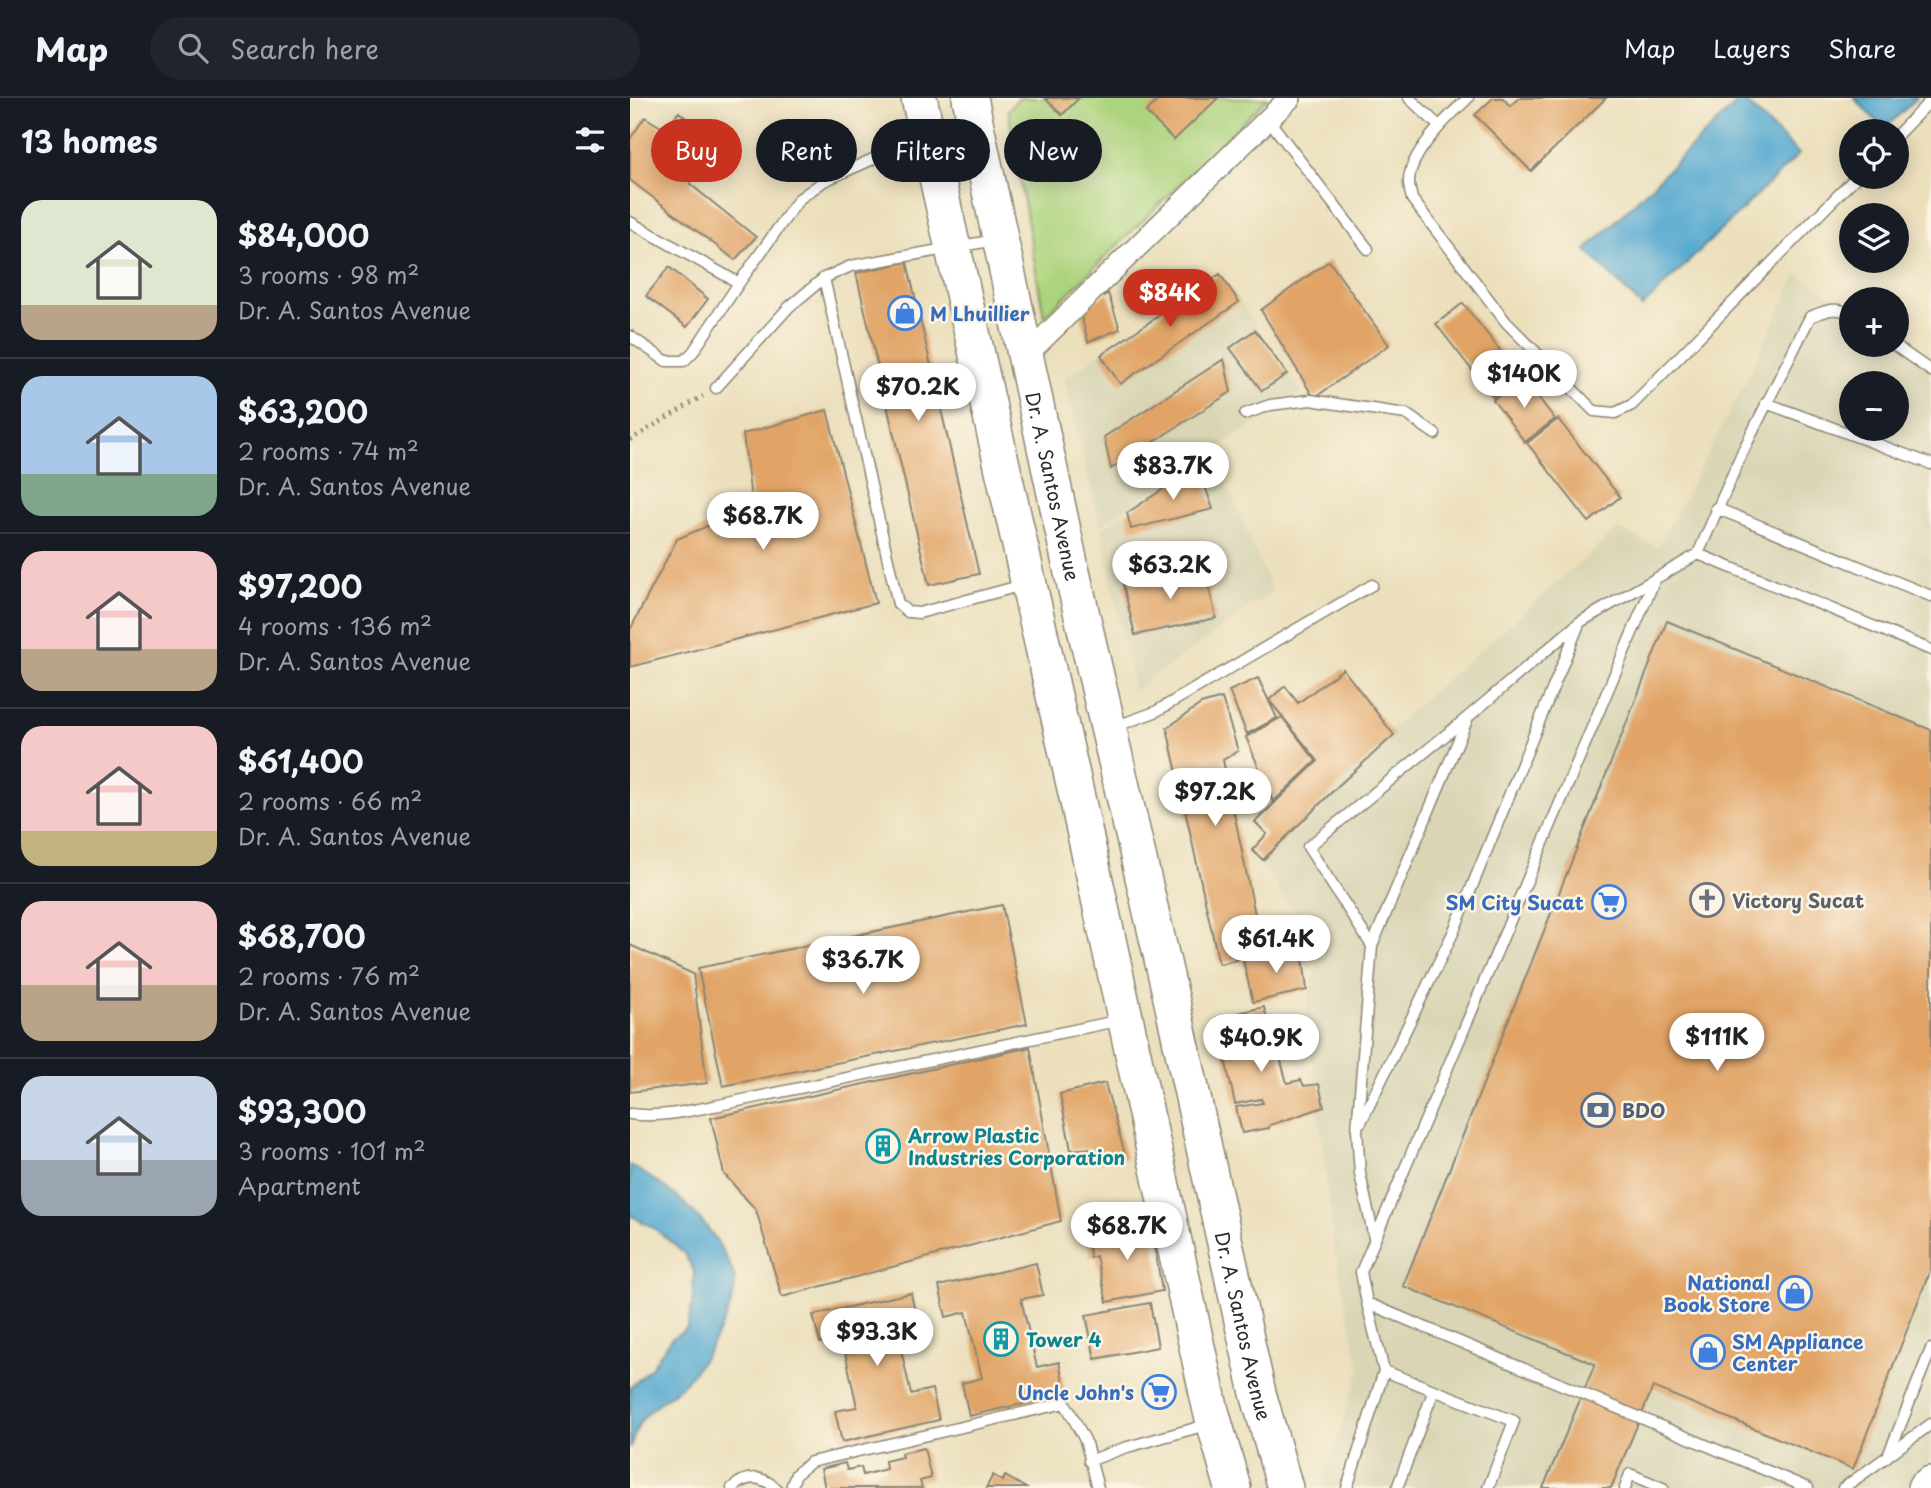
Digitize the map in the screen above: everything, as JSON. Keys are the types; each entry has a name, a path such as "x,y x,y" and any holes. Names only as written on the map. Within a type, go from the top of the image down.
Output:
{"main road":[{"name":"Dr. A. Santos Avenue","path":"970,98 1083,620 1170,993 1258,1393 1285,1488"},
{"path":"922,113 1214,1423 1233,1488"},
{"path":"1038,625 1083,620"},
{"path":"1122,1011 1170,993"},
{"path":"1925,1488 1931,1484"}],"street":[{"path":"1026,355 1290,98"}],"lane":[{"path":"1409,98 1439,126"},
{"path":"1468,98 1439,126 1414,162 1409,182 1412,200 1506,322 1594,411 1615,412 1632,405 1844,189"},
{"path":"1909,123 1931,100"},
{"path":"630,336 666,361 684,361 693,352 799,199 824,181 893,150 922,113"},
{"path":"1268,119 1368,249"},
{"path":"630,222 739,283"},
{"path":"716,388 789,307 824,278 851,266 1001,238"},
{"path":"824,278 898,604 908,612 919,613 1028,584"},
{"path":"1372,946 1308,847 1580,622 1698,554 1716,508 1810,317 1829,309 1839,310"},
{"path":"1909,356 1931,371"},
{"path":"1245,414 1270,405 1310,400 1406,414 1434,434"},
{"path":"1766,403 1931,464"},
{"path":"1716,508 1931,596"},
{"path":"1698,554 1931,650"},
{"path":"1347,1488 1384,1371 1361,1272 1654,579"},
{"path":"1109,729 1154,712 1372,585"},
{"path":"1357,1130 1452,933 1580,622"},
{"path":"1374,1238 1360,1174 1357,1130 1372,946 1468,717"},
{"path":"630,1114 647,1116 677,1113 719,1105 1122,1011"},
{"path":"1367,1303 1808,1488"},
{"path":"1888,1456 1931,1349"},
{"path":"1384,1371 1514,1421 1489,1488"},
{"path":"1397,1488 1434,1390"},
{"path":"791,1488 796,1474 811,1462 1065,1403 1085,1440 1098,1488"},
{"path":"1089,1461 1124,1448 1214,1423"},
{"path":"1843,1488 1931,1424"},
{"path":"1625,1488 1630,1474 1663,1488"},
{"path":"732,1488 742,1480 753,1477 765,1480 776,1488"}],"path":[{"path":"630,440 716,388"}],"shaded area":[{"path":"1220,272 1301,393 1100,526 1064,378"},
{"name":"SM City Sucat","path":"1797,274 1839,301 1839,357 1909,357 1909,346 1931,360 1931,1468 1902,1488 1321,1488 1360,1369 1335,1253 1306,1007 1321,953 1252,851 1618,529 1658,547 1743,387"},
{"path":"1213,453 1272,591 1134,691 1101,529"}],"green space":[{"path":"1019,98 1268,98 1044,317 1021,182 1102,182 1102,119 1010,119 1008,110"}],"water":[{"path":"1742,98 1799,154 1642,307 1586,250"},
{"path":"1854,98 1917,98 1895,119 1874,119"},
{"path":"630,1165 660,1184 698,1217 719,1245 735,1280 731,1305 703,1359 687,1380 645,1417 638,1426 630,1447 630,1388 650,1369 671,1339 687,1328 692,1306 694,1272 685,1254 654,1228 630,1215"}],"building":[{"path":"1045,98 1079,98 1062,115"},
{"path":"1160,98 1218,98 1174,140 1146,112"},
{"path":"1493,98 1503,98 1510,106 1519,98 1606,98 1531,171 1475,115"},
{"path":"679,112 687,119 673,119"},
{"path":"645,117 651,121 651,182 691,182 690,184 756,237 735,260 630,180 630,139"},
{"path":"1329,261 1389,345 1314,398 1261,310"},
{"path":"907,262 979,574 929,585 856,273"},
{"path":"669,267 708,299 687,327 646,296"},
{"path":"1220,274 1239,302 1120,384 1101,355"},
{"path":"1108,293 1120,329 1088,342 1080,311"},
{"path":"1463,303 1520,376 1493,397 1436,324"},
{"path":"1255,330 1287,374 1262,391 1230,348"},
{"path":"1224,359 1231,392 1111,469 1104,437"},
{"path":"1523,378 1555,419 1525,442 1493,400"},
{"path":"827,410 876,603 630,667 630,630 677,539 752,507 743,434"},
{"path":"1558,419 1620,497 1589,522 1527,443"},
{"path":"1198,466 1213,509 1131,529 1127,513"},
{"path":"1204,566 1216,618 1135,635 1123,584"},
{"path":"1667,621 1931,730 1931,1268 1853,1469 1653,1387 1611,1488 1543,1488 1595,1364 1403,1286"},
{"path":"1343,669 1394,735 1263,860 1252,850 1267,834 1255,822 1318,761 1269,700 1285,686 1298,703"},
{"path":"1258,678 1277,718 1247,734 1229,691"},
{"path":"1222,698 1238,751 1223,760 1263,953 1219,964 1167,728 1201,704"},
{"path":"1282,717 1316,761 1273,802 1246,737"},
{"path":"1002,905 1027,1024 723,1086 698,968"},
{"path":"630,945 693,974 707,1083 630,1092"},
{"path":"1302,950 1307,990 1253,1002 1243,960"},
{"path":"1264,1007 1274,1047 1233,1056 1278,1050 1287,1083 1301,1080 1304,1086 1319,1084 1324,1107 1270,1125 1269,1128 1242,1133 1236,1107 1263,1103 1261,1099 1235,1104 1216,1018"},
{"name":"Arrow Plastic Industries Corporation","path":"1030,1047 1061,1221 782,1297 756,1210 724,1174 711,1118"},
{"path":"1105,1083 1126,1158 1095,1163 1090,1148 1071,1150 1060,1094"},
{"path":"1151,1223 1162,1291 1107,1302 1096,1256 1090,1258 1088,1234"},
{"name":"Tower 4","path":"1036,1263 1043,1295 1021,1299 1037,1367 1059,1362 1066,1394 969,1416 962,1383 982,1378 966,1312 946,1317 939,1286"},
{"path":"911,1293 917,1322 896,1327 911,1394 932,1389 939,1420 842,1442 835,1411 857,1407 842,1338 820,1343 813,1315"},
{"path":"1150,1303 1158,1347 1095,1359 1086,1315"},
{"path":"924,1448 931,1478 920,1481 922,1488 825,1488 821,1469 845,1463 847,1470 861,1467 863,1475 886,1469 885,1461 902,1457 901,1453"},
{"path":"993,1475 1003,1481 1005,1476 1026,1488 986,1488"}],"place":[{"name":"M Lhuillier","path":"905,313"},
{"name":"Victory Sucat","path":"1707,900"},
{"name":"SM City Sucat","path":"1609,902"},
{"name":"BDO","path":"1598,1110"},
{"name":"Arrow Plastic Industries Corporation","path":"883,1146"},
{"name":"National Book Store","path":"1795,1293"},
{"name":"Tower 4","path":"1001,1339"},
{"name":"SM Appliance Center","path":"1708,1352"},
{"name":"Uncle John's","path":"1159,1392"}]}
